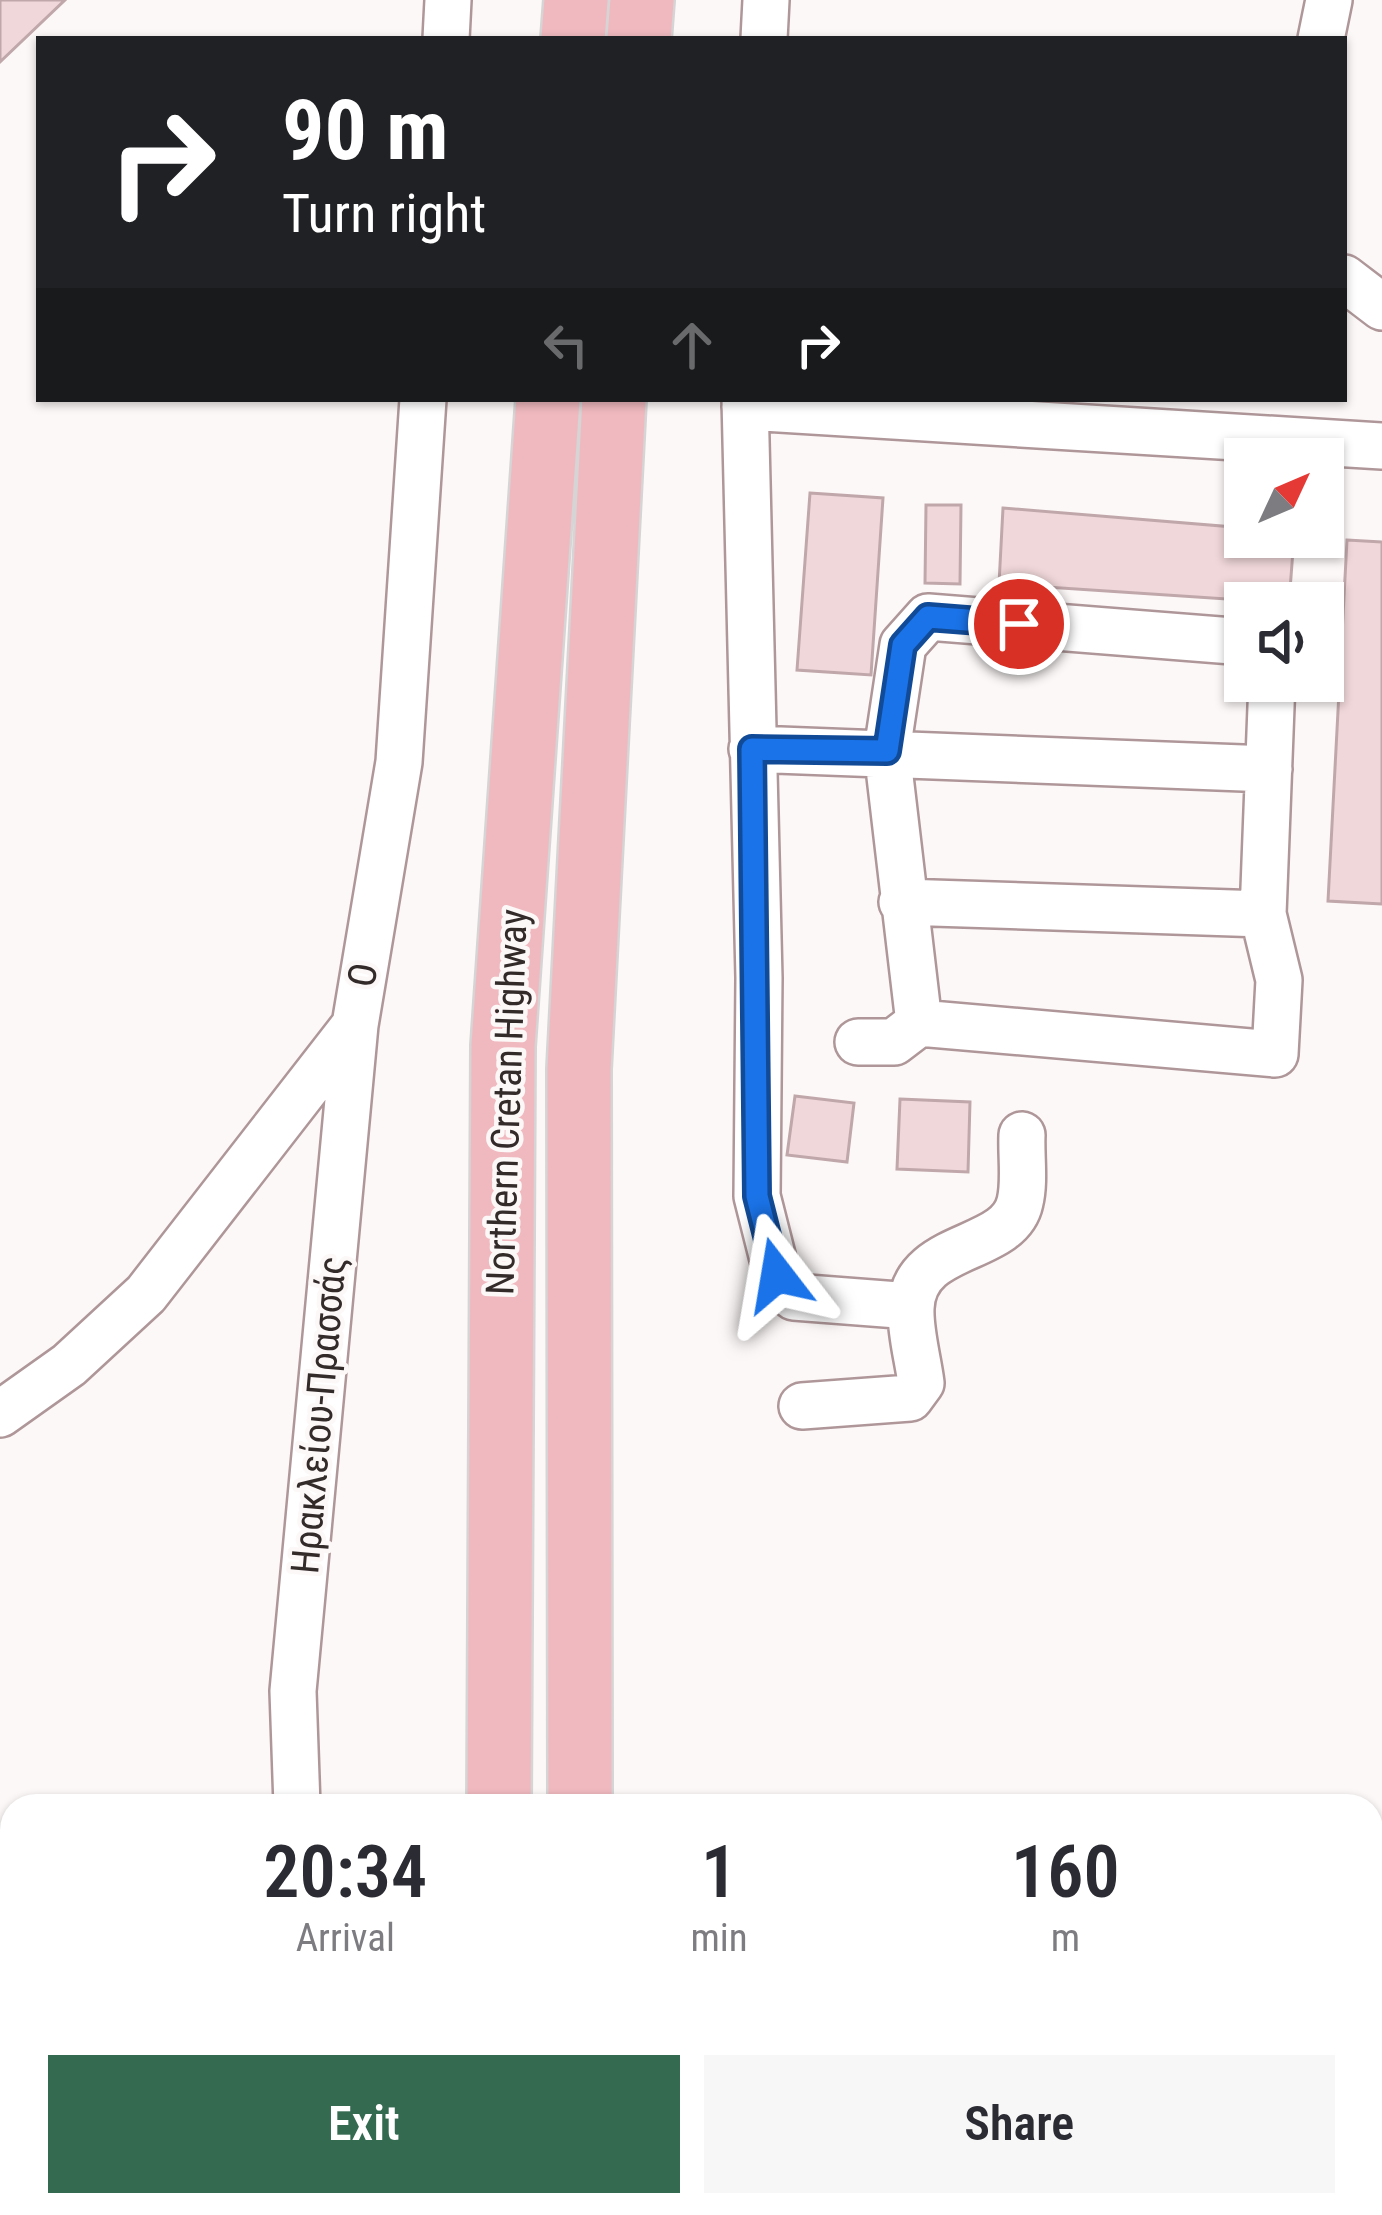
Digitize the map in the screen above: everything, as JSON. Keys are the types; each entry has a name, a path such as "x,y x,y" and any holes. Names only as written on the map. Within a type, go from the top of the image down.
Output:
{"highway":[{"path":"573,36 575,0"},
{"path":"639,36 642,0"},
{"name":"Northern Cretan Highway","path":"499,1794 503,1046 548,402"},
{"name":"Northern Cretan Highway","path":"580,1794 579,1069 614,402"}],"street":[{"path":"446,36 448,0"},
{"path":"764,36 766,0"},
{"path":"1322,36 1329,0"},
{"path":"1347,280 1382,308"},
{"name":"Ο","path":"0,1414 69,1364 146,1294 355,1025 399,762 423,402"},
{"path":"911,1306 794,1297 777,1275 757,1196 759,978 745,403 1382,446"},
{"path":"919,1023 887,751 903,645 928,617 1224,640"},
{"path":"858,1042 894,1042 919,1023 1275,1054 1279,980 1263,914 1271,702"},
{"path":"752,749 1269,769"},
{"path":"902,902 1263,914"},
{"name":"Ηρακλείου-Πρασσάς","path":"297,1794 293,1691 355,1025"},
{"path":"802,1406 910,1397 916,1392 921,1383 911,1306 918,1280 929,1267 1014,1217 1021,1201 1022,1135"}],"building":[{"path":"0,0 65,0 0,62"},
{"path":"810,493 883,498 871,675 797,670"},
{"path":"926,505 961,505 960,584 925,583"},
{"path":"1003,508 1224,526 1224,558 1292,558 1291,582 1224,582 1224,599 999,584"},
{"path":"1347,540 1382,542 1382,904 1328,901 1338,702 1344,702"},
{"path":"795,1096 854,1103 847,1162 787,1155"},
{"path":"900,1099 970,1102 968,1172 897,1169"}],"route":[{"path":"777,1275 757,1196 759,978 752,749 887,751 903,645 928,617 1019,624"}]}
